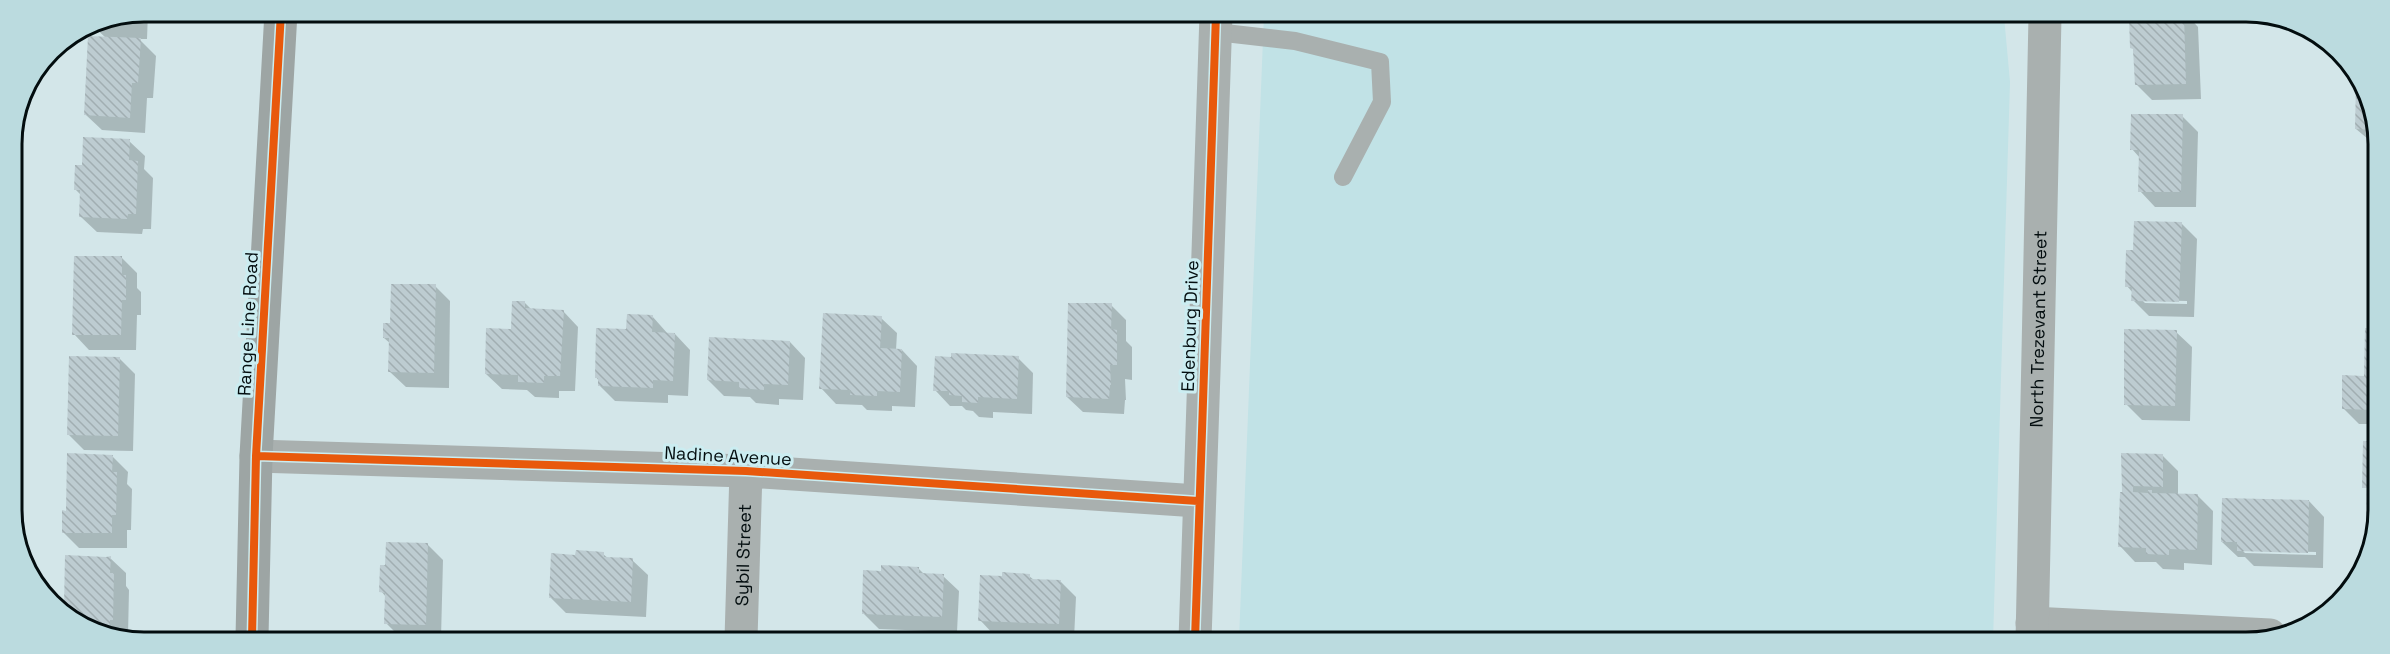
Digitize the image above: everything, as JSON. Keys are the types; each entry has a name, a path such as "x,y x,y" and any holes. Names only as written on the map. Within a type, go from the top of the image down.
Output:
{"main road":[{"name":"Range Line Road","path":"252,632 256,456 280,23"}],"street":[{"name":"North Trezevant Street","path":"2032,631 2045,22"},
{"name":"Edenburg Drive","path":"1195,632 1216,23"},
{"name":"Nadine Avenue","path":"256,456 746,471 1198,501"},
{"name":"Sybil Street","path":"741,632 746,471"}],"lane":[{"path":"1216,23 1380,62 1382,102 1343,177"}],"shaded area":[{"path":"1264,22 2005,22 2010,82 1993,631 1239,631"}],"building":[{"path":"2129,22 2184,22 2186,84 2135,85 2133,49 2130,48"},
{"path":"88,37 141,38 138,83 132,83 130,118 84,115"},
{"path":"2356,93 2366,130 2355,129"},
{"path":"2131,114 2183,114 2181,192 2138,192 2139,150 2130,150"},
{"path":"83,137 130,139 129,160 138,161 136,214 128,214 127,219 79,217 80,190 74,190 75,165 82,165"},
{"path":"2134,221 2182,222 2179,302 2131,301 2132,287 2125,287 2126,250 2133,250"},
{"path":"74,256 122,256 122,275 126,275 126,300 122,300 121,335 72,335"},
{"path":"391,284 436,284 434,373 388,372 389,338 383,338 383,323 390,323"},
{"path":"512,301 525,301 525,308 564,310 560,376 544,376 544,383 518,382 518,375 485,374 486,328 511,329"},
{"path":"1068,303 1112,303 1111,329 1117,330 1117,365 1110,365 1109,399 1066,397"},
{"path":"823,313 882,316 880,348 902,349 900,392 877,391 877,396 850,395 851,390 819,389"},
{"path":"627,314 653,315 652,332 675,333 673,381 653,380 653,388 598,386 598,378 595,378 596,328 626,329"},
{"path":"2365,328 2368,328 2368,410 2342,409 2342,375 2364,376"},
{"path":"2124,329 2177,330 2175,406 2124,405"},
{"path":"709,337 790,341 788,385 764,384 764,390 739,388 739,382 707,380"},
{"path":"951,353 1019,356 1017,399 978,397 978,403 962,402 962,396 949,395 949,391 933,391 935,356 951,357"},
{"path":"69,356 120,357 118,436 67,435"},
{"path":"2363,441 2368,441 2368,510 2366,527 2367,488 2362,488"},
{"path":"67,453 113,455 112,472 117,472 116,515 112,515 112,533 62,533 62,510 66,511"},
{"path":"2121,453 2163,454 2163,487 2133,486 2133,492 2148,493 2148,490 2152,490 2152,493 2198,494 2197,550 2169,549 2169,555 2146,554 2146,548 2118,547 2120,492 2122,492"},
{"path":"2222,498 2309,500 2308,553 2237,551 2237,542 2221,542"},
{"path":"386,542 428,543 426,625 384,624 385,593 379,592 380,565 385,565"},
{"path":"576,550 604,552 604,557 633,558 631,602 549,598 551,553 575,555"},
{"path":"65,555 111,556 110,573 114,573 113,620 110,620 110,626 90,619 64,601"},
{"path":"881,565 919,567 919,573 944,574 942,617 862,614 863,570 881,571"},
{"path":"1002,572 1030,574 1030,579 1061,580 1059,624 978,621 980,575 1002,576"}],"cycle path":[{"path":"1195,632 1216,22"},
{"path":"252,632 256,456 280,23"},
{"path":"256,456 746,471 1198,501"}]}
